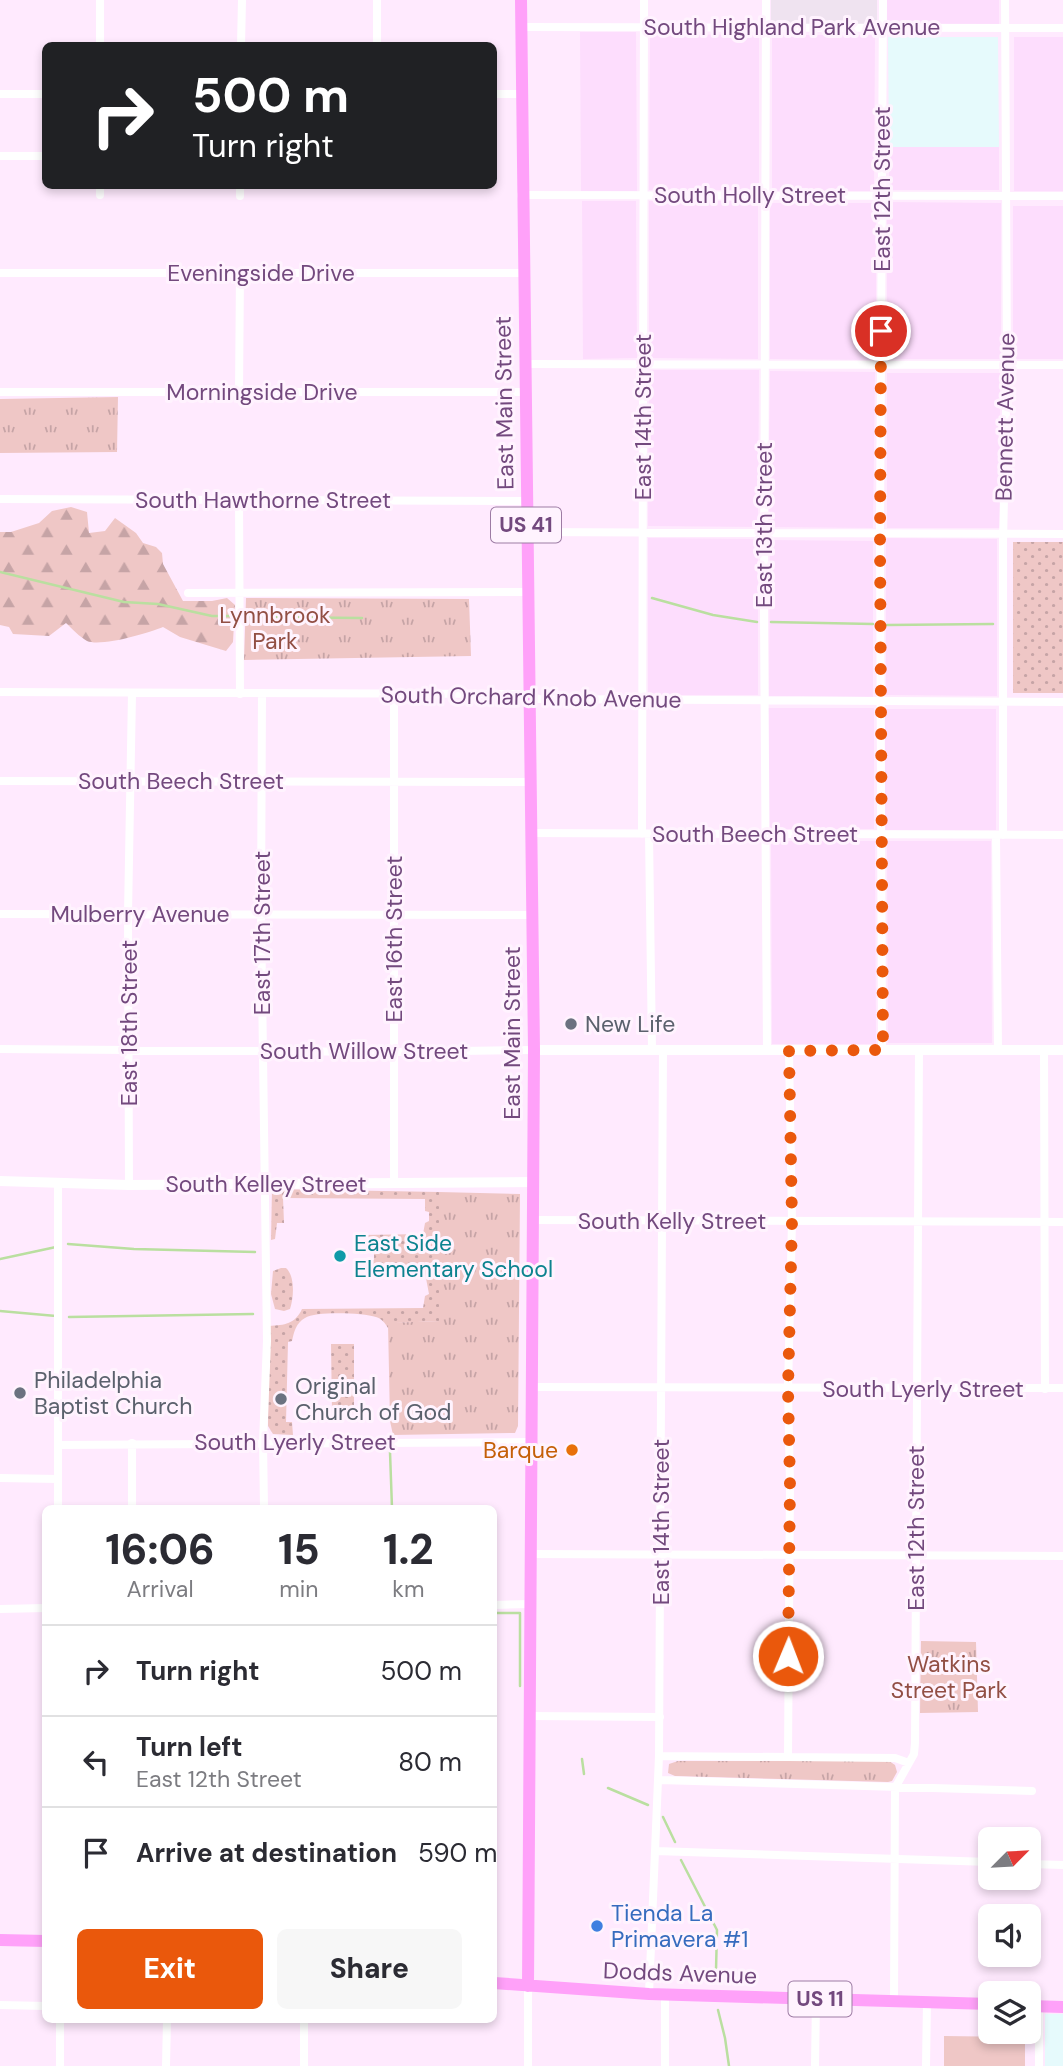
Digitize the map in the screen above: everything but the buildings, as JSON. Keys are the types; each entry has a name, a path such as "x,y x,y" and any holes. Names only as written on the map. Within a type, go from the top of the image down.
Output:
{"main road":[{"name":"East Main Street","path":"521,0 521,195 534,1050 528,1986"},
{"name":"South Willow Street","path":"534,1050 1063,1050"},
{"name":"South Kelley Street","path":"0,1181 129,1185 533,1182"},
{"path":"0,1940 42,1941"},
{"name":"Dodds Avenue","path":"497,1983 649,1994 978,2004"},
{"path":"1041,2006 1063,2007"}],"street":[{"path":"100,0 100,42"},
{"path":"241,42 242,0"},
{"path":"377,0 377,42"},
{"name":"East 14th Street","path":"645,0 642,700 662,1221 659,1780 649,1994"},
{"name":"East 13th Street","path":"766,0 766,1050"},
{"name":"East 12th Street","path":"883,0 880,533 883,1050"},
{"name":"Bennett Avenue","path":"998,1051 1007,365 1006,0"},
{"name":"South Highland Park Avenue","path":"521,27 1063,28"},
{"path":"0,94 42,94"},
{"path":"497,94 520,94"},
{"path":"0,156 42,156"},
{"path":"240,189 240,196"},
{"name":"South Holly Street","path":"521,195 1063,196"},
{"name":"Eveningside Drive","path":"0,273 523,273"},
{"path":"239,392 240,273"},
{"path":"524,364 1063,365"},
{"name":"Morningside Drive","path":"0,392 525,392"},
{"name":"South Hawthorne Street","path":"0,499 526,500"},
{"path":"239,500 240,694"},
{"path":"527,532 1063,534"},
{"path":"188,593 527,592"},
{"name":"South Orchard Knob Avenue","path":"0,692 518,694 539,698 642,700 1063,702"},
{"name":"East 18th Street","path":"129,1185 128,914 132,694"},
{"name":"East 17th Street","path":"262,694 262,1051 267,1341 263,1442 264,1505"},
{"name":"East 16th Street","path":"394,695 394,1183"},
{"name":"South Beech Street","path":"0,781 530,782"},
{"name":"South Beech Street","path":"530,833 1063,835"},
{"name":"Mulberry Avenue","path":"0,914 532,915"},
{"name":"South Willow Street","path":"0,1049 394,1052 534,1050"},
{"name":"East 12th Street","path":"894,2001 895,1788 914,1754 915,1743 919,1050"},
{"path":"1044,1050 1045,1389"},
{"path":"788,1756 788,1389 792,1221 789,1051"},
{"path":"58,1182 58,1505"},
{"name":"South Kelly Street","path":"532,1220 1063,1222"},
{"name":"South Lyerly Street","path":"531,1387 1063,1388"},
{"name":"South Lyerly Street","path":"58,1445 531,1442"},
{"path":"132,1443 132,1505"},
{"path":"0,1478 58,1479"},
{"path":"531,1554 1063,1556"},
{"path":"497,1605 530,1604"},
{"path":"0,1609 42,1608"},
{"path":"530,1716 660,1717"},
{"path":"659,1756 895,1758 909,1763"},
{"path":"659,1780 1032,1791"},
{"path":"655,1851 978,1861"},
{"path":"1041,1864 1063,1865"},
{"name":"East Main Street","path":"528,1986 528,2066"},
{"path":"665,1994 665,2066"},
{"path":"815,2066 816,1999"},
{"path":"926,2066 927,2002"},
{"path":"0,2005 42,2006"},
{"path":"60,2023 60,2066"},
{"path":"166,2066 167,2023"},
{"path":"304,2023 304,2066"},
{"path":"1037,2044 1039,2066"}],"shaded area":[{"path":"771,0 877,0 877,24 771,24"},
{"path":"887,0 999,0 999,25 887,25"},
{"path":"580,32 636,32 637,191 581,191"},
{"path":"650,34 759,35 759,190 649,190"},
{"path":"772,35 875,35 874,191 772,191"},
{"path":"888,37 998,37 999,147 889,147"},
{"path":"1014,37 1063,37 1063,191 1014,191"},
{"path":"889,147 999,147 999,190 889,190"},
{"path":"582,201 636,201 637,358 583,359"},
{"path":"649,201 758,201 758,359 649,358"},
{"path":"887,202 1001,203 1001,359 887,359"},
{"path":"770,203 876,203 876,360 770,359"},
{"path":"1013,206 1063,206 1063,359 1013,359"},
{"path":"649,370 759,370 758,527 648,526"},
{"path":"770,371 875,372 873,528 768,527"},
{"path":"887,373 1000,373 1000,528 887,528"},
{"path":"648,538 758,539 758,695 648,695"},
{"path":"886,538 997,539 997,696 886,695"},
{"path":"770,540 873,541 873,697 769,696"},
{"path":"767,708 874,708 874,829 767,829"},
{"path":"885,709 996,709 996,830 885,830"},
{"path":"771,841 875,841 876,1044 772,1044"},
{"path":"887,841 991,841 992,1043 888,1043"},
{"path":"1045,2014 1063,2014 1063,2066 1045,2066"}],"green space":[{"path":"118,397 117,452 0,453 0,399"},
{"path":"71,507 87,512 89,533 105,531 115,518 136,533 143,543 156,547 162,553 163,564 183,601 227,598 235,605 233,642 226,651 180,637 163,627 125,638 94,642 84,639 66,623 49,636 13,634 9,627 0,625 0,532 11,532 39,523 52,511"},
{"path":"1013,542 1063,542 1063,693 1013,693"},
{"name":"Lynnbrook Park","path":"246,598 469,599 471,656 244,660"},
{"path":"272,1189 439,1192 439,1321 396,1323 388,1328 378,1318 340,1313 319,1314 299,1322 292,1341 288,1342 286,1422 292,1422 293,1435 273,1434 268,1426 269,1326 289,1323 302,1309 423,1308 425,1296 429,1294 425,1273 365,1272 369,1259 374,1260 374,1245 364,1240 363,1235 423,1234 425,1223 429,1221 429,1212 425,1211 425,1199 283,1198 284,1223 277,1223 275,1239 271,1240"},
{"path":"439,1192 520,1194 518,1426 515,1433 393,1435 390,1421 388,1323 439,1321"},
{"path":"286,1268 289,1272 293,1287 290,1309 284,1311 275,1309 271,1294 273,1271"},
{"path":"331,1344 354,1344 354,1413 332,1413"},
{"name":"Watkins Street Park","path":"921,1641 976,1642 978,1712 920,1713"},
{"path":"678,1761 889,1761 895,1765 897,1772 892,1781 888,1782 675,1776 668,1773 669,1764"},
{"path":"944,2036 978,2036 978,2044 1025,2044 1025,2066 944,2066"}],"waterway":[{"path":"0,572 124,602 158,604 212,616 233,616"},
{"path":"652,598 713,615 757,622"},
{"path":"246,617 362,618"},
{"path":"771,622 873,624"},
{"path":"887,625 993,624"},
{"path":"68,1244 134,1249 255,1252"},
{"path":"0,1259 56,1247"},
{"path":"0,1311 56,1316"},
{"path":"69,1317 253,1314"},
{"path":"390,1452 392,1505"},
{"path":"497,1613 520,1613 520,1686"},
{"path":"582,1759 584,1774"},
{"path":"608,1788 648,1805"},
{"path":"663,1817 675,1842"},
{"path":"681,1860 717,1930 716,1970"},
{"path":"718,2010 729,2066"}],"place":[{"name":"New Life","path":"571,1024"},
{"name":"East Side Elementary School","path":"340,1256"},
{"name":"Philadelphia Baptist Church","path":"20,1393"},
{"name":"Original Church of God","path":"281,1399"},
{"name":"Barque","path":"572,1450"},
{"name":"Tienda La Primavera #1","path":"597,1926"}],"route":[{"path":"788,1656 788,1389 792,1221 789,1051 883,1050 881,331"}]}
